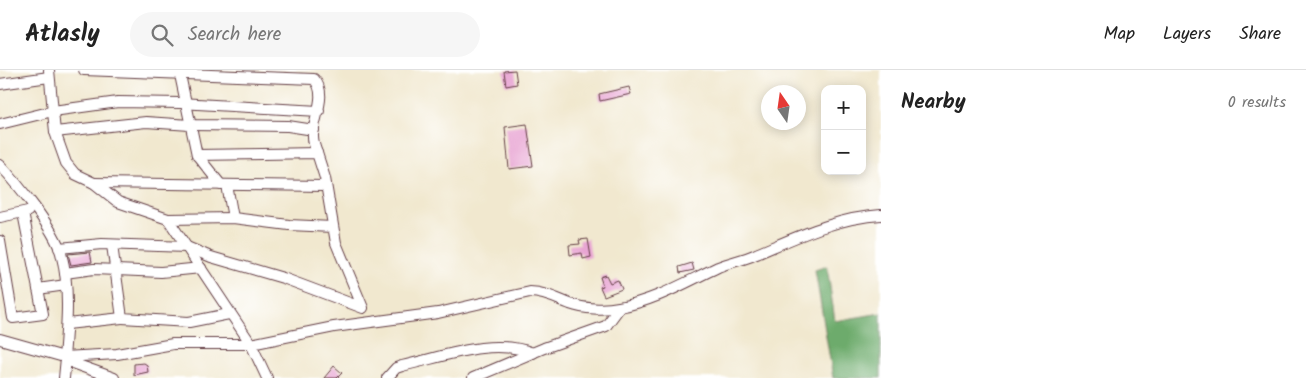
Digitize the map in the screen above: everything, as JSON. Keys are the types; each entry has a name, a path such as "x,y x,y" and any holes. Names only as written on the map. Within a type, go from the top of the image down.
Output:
{"street":[{"path":"84,70 180,72 314,79 318,88 319,111 313,140 326,186 336,243 363,308 373,321"},
{"path":"180,72 196,155 224,185 233,218"},
{"path":"0,84 49,73 56,132 66,163 75,174 94,183 118,202 168,219 233,218 289,225 333,227"},
{"path":"0,124 53,111 118,102 319,111"},
{"path":"56,132 146,122 190,125 246,124 314,130"},
{"path":"196,155 317,153"},
{"path":"1,167 34,209 59,248 66,285 67,324 64,378"},
{"path":"94,183 326,186"},
{"path":"0,217 34,209"},
{"path":"0,241 13,318 44,314 23,213"},
{"path":"65,358 117,354 173,344 251,344 373,321 438,313 530,292 539,292 572,304 593,308 620,307 671,291 720,266 741,260 825,225 859,216 881,215"},
{"path":"168,219 229,314 251,344 267,378"},
{"path":"59,248 102,244 187,247 211,257 284,278 363,308"},
{"path":"112,245 122,318"},
{"path":"65,273 94,269 161,272 201,268"},
{"path":"38,289 66,285"},
{"path":"478,377 533,353 606,326 620,307"},
{"path":"67,324 122,318 189,322 229,314"},
{"path":"0,339 65,358 91,371 114,378"},
{"path":"387,378 396,368 402,366 480,348 507,346 533,353"}],"green space":[{"path":"827,266 835,321 881,313 881,378 833,378 815,270"}],"building":[{"path":"515,70 517,84 506,86 504,71"},
{"path":"629,87 631,94 600,101 599,94"},
{"path":"527,124 533,166 509,169 505,127"},
{"path":"588,239 591,257 583,259 582,253 570,255 569,245 580,244 579,240"},
{"path":"90,252 92,262 71,265 68,254"},
{"path":"692,263 694,270 680,273 679,267"},
{"path":"606,275 610,283 618,280 622,289 604,296 600,287 603,286 600,277"},
{"path":"144,363 147,365 148,372 134,375 134,364"},
{"path":"334,366 342,373 337,378 324,378"}]}
